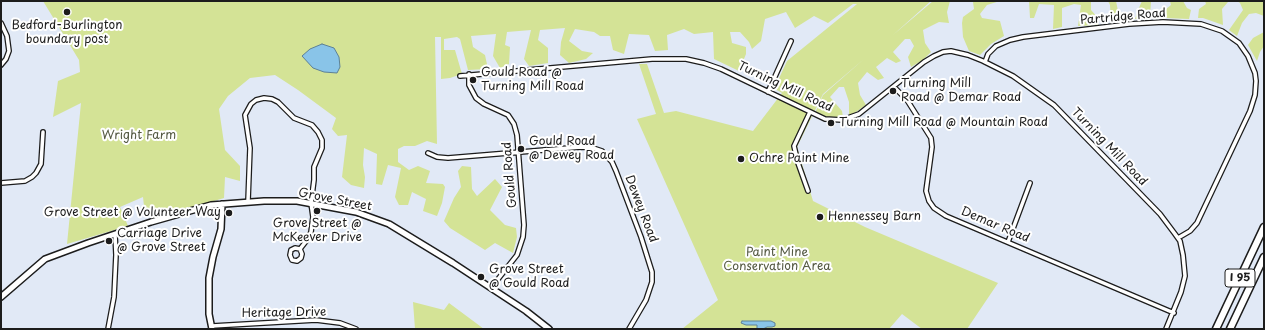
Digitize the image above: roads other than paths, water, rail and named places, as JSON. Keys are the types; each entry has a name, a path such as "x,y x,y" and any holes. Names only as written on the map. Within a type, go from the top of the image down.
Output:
{"highway":[{"name":"I 95","path":"1216,329 1264,227"},
{"name":"I 95","path":"1230,329 1264,257"}],"main road":[{"name":"Grove Street","path":"1,297 43,260 67,250 188,211 222,204 282,201 312,203 356,212 384,221 453,263 526,311 549,329"},
{"path":"212,327 209,314 209,278 211,262 221,229 222,204"}],"street":[{"name":"Partridge Road","path":"985,62 988,54 996,46 1022,37 1143,23 1163,22 1201,24 1222,31 1239,43 1252,65 1255,77 1255,97 1250,111 1197,223 1190,231 1178,238"},
{"path":"1,23 8,36 9,51 6,59 1,65"},
{"path":"768,92 791,41"},
{"name":"Turning Mill Road","path":"460,76 645,59 680,58 696,60 714,66 825,119 832,120 850,119 860,114 924,62 943,52 958,52 985,62 1014,76 1054,106 1160,214 1178,238 1184,255 1185,269 1181,292 1174,313 1166,329"},
{"name":"Gould Road","path":"469,74 469,85 476,98 484,104 508,115 514,124 517,135 524,219 523,237 517,255 491,288"},
{"name":"Demar Road","path":"894,87 907,100 931,138 932,146 926,192 931,205 946,216 1174,313"},
{"path":"248,202 250,148 245,115 251,104 256,100 264,98 272,99 278,102 294,118 312,125 322,140 322,148 314,167 312,203 313,217 311,232 300,249"},
{"path":"808,191 798,163 794,146 810,112"},
{"path":"1,184 25,181 36,173 40,164 43,132"},
{"name":"Dewey Road","path":"428,153 437,157 448,158 581,147 593,148 602,151 612,162 641,237 652,272 652,282 646,300 629,329"},
{"path":"1008,242 1030,183"},
{"path":"108,329 114,297 116,255 115,234"},
{"name":"Heritage Drive","path":"212,327 316,320 340,323 356,329"}],"water":[{"path":"322,44 334,48 339,57 340,67 337,73 324,72 313,68 302,56 310,49"},
{"path":"742,321 771,321 775,323 775,326 757,329 757,325 746,325 741,323"}],"place":[{"name":"Bedford-Burlington boundary post","path":"67,12"},
{"name":"Gould Road @ Turning Mill Road","path":"473,80"},
{"name":"Turning Mill Road @ Demar Road","path":"893,91"},
{"name":"Turning Mill Road @ Mountain Road","path":"831,123"},
{"name":"Gould Road @ Dewey Road","path":"521,149"},
{"name":"Ochre Paint Mine","path":"741,159"},
{"name":"Grove Street @ McKeever Drive","path":"317,211"},
{"name":"Grove Street @ Volunteer Way","path":"229,213"},
{"name":"Hennessey Barn","path":"820,217"},
{"name":"Carriage Drive @ Grove Street","path":"109,241"},
{"name":"Grove Street @ Gould Road","path":"481,277"}],"park label":[{"name":"Wright Farm","path":"139,136"},
{"name":"Paint Mine Conservation Area","path":"777,260"}]}
